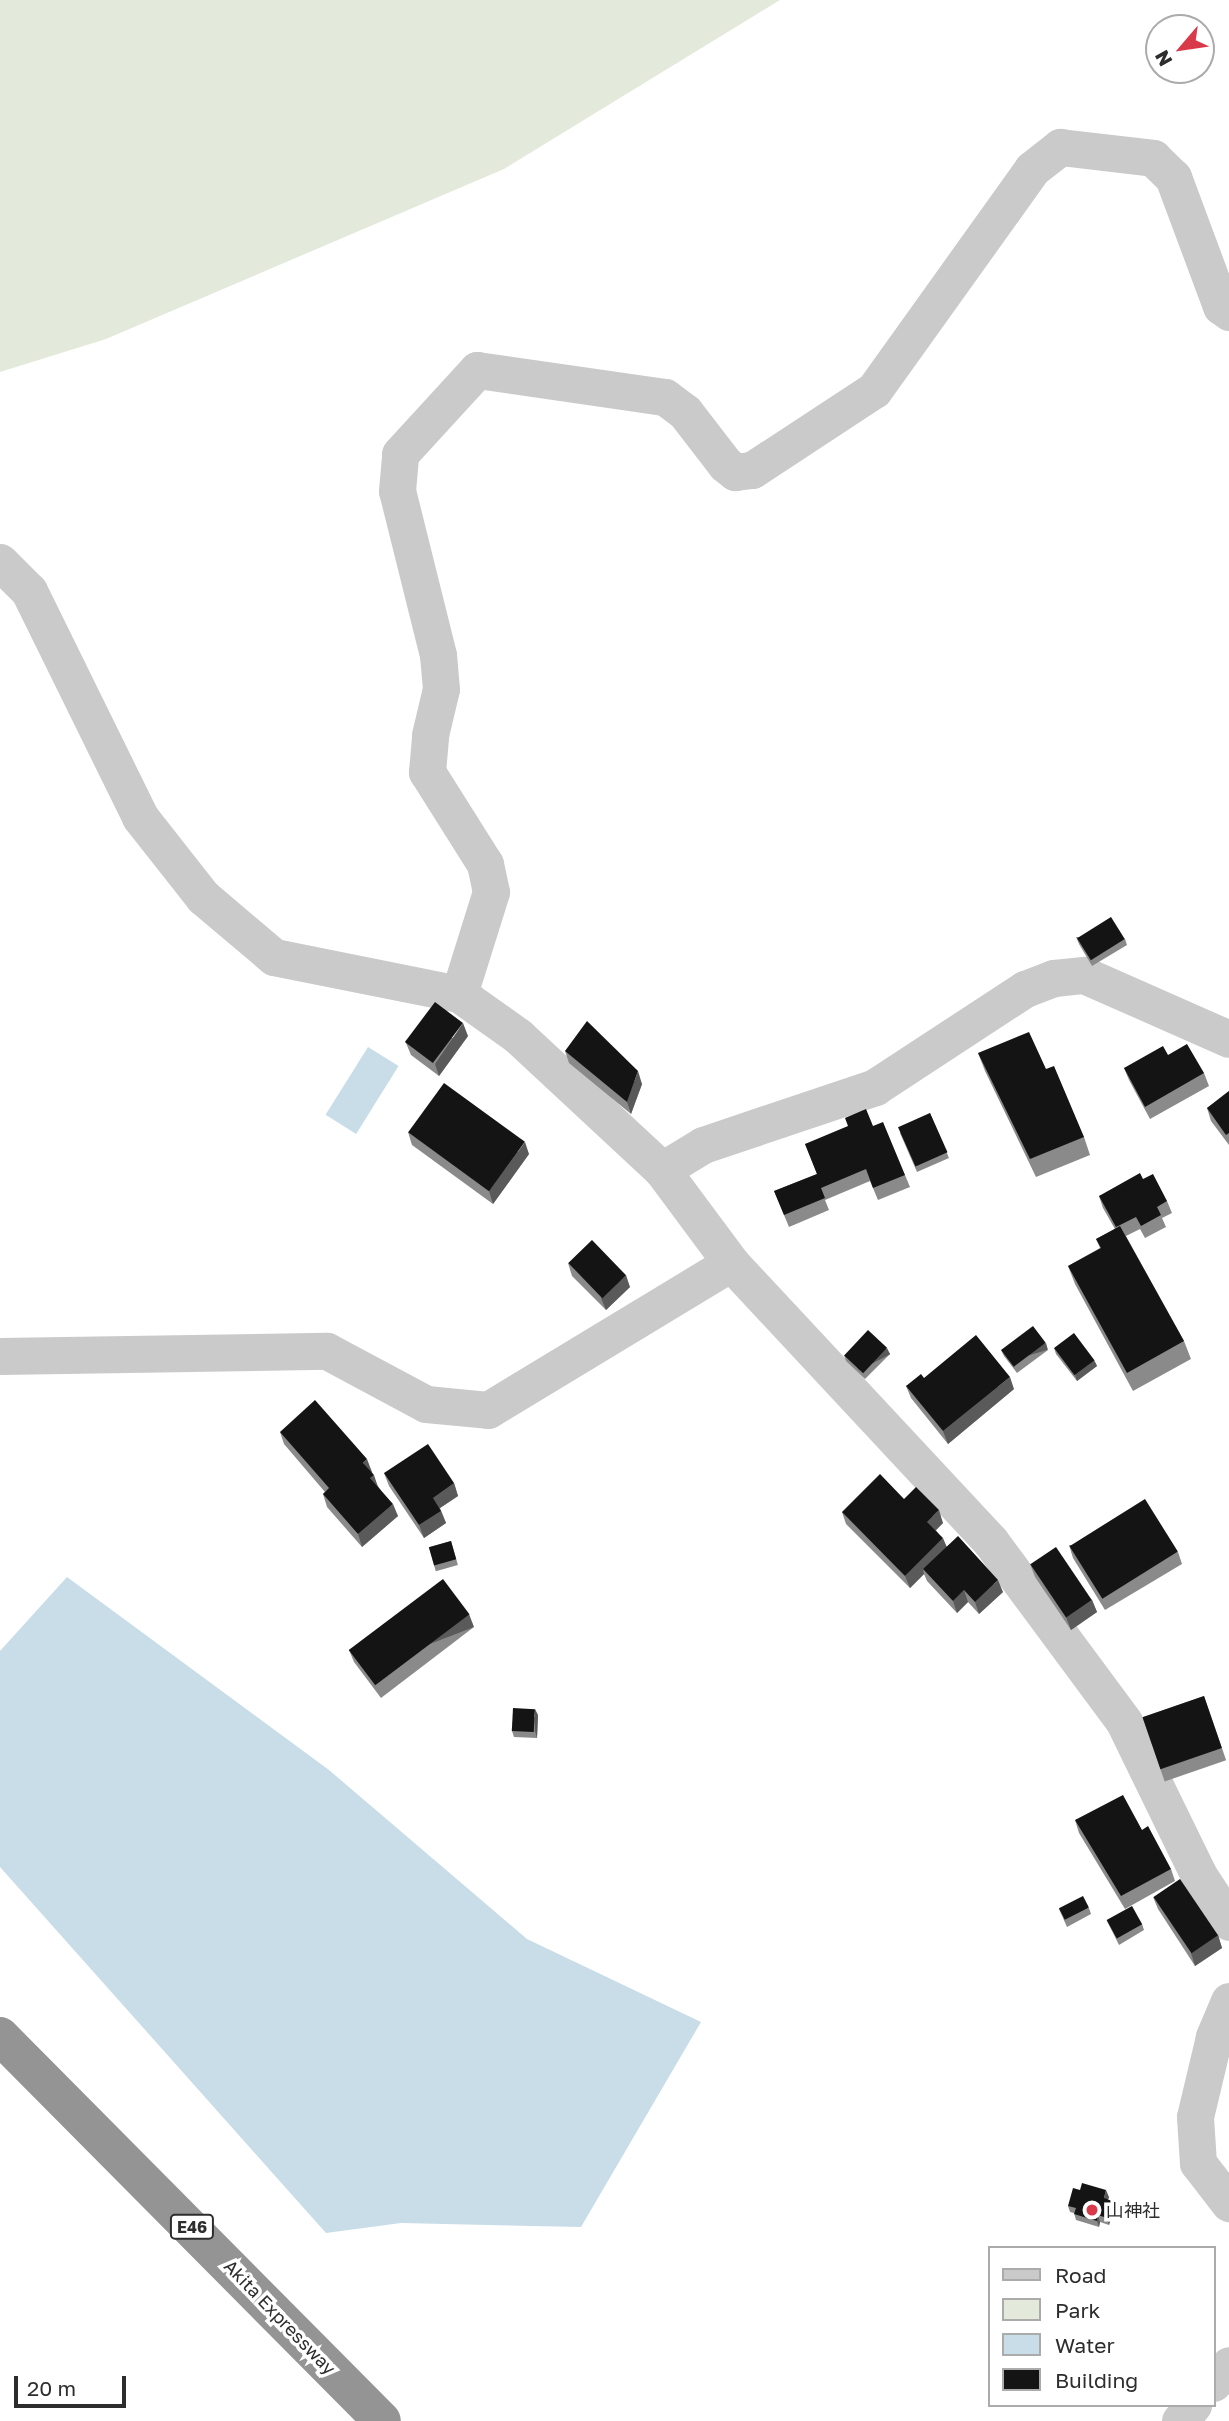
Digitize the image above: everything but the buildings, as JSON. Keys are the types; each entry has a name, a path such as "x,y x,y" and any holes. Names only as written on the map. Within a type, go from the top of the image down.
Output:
{"highway":[{"name":"Akita Expressway","path":"0,2036 382,2421"}],"street":[{"path":"459,994 491,892 485,864 427,772 430,735 441,690 438,655 397,491 400,454 477,370 665,397 685,412 725,464 735,472 752,470 874,390 1032,169 1060,147 1153,158 1173,177 1221,306 1229,312"},
{"path":"0,562 29,592 140,817 203,897 274,957 459,994 518,1036 662,1170 731,1263 990,1542 1124,1722 1198,1874 1229,1922"},
{"path":"662,1170 703,1145 875,1087 1025,989 1054,978 1084,975 1229,1039"},
{"path":"0,1356 327,1351 426,1404 488,1410 731,1263"},
{"path":"1229,2001 1214,2037 1195,2117 1198,2164 1229,2203"},
{"path":"1215,2381 1229,2365"},
{"path":"1180,2421 1192,2407"}],"green space":[{"path":"0,0 780,0 504,169 106,339 0,372"}],"water":[{"path":"368,1047 399,1066 356,1134 326,1115"},
{"path":"67,1577 329,1770 527,1939 701,2022 581,2227 401,2223 326,2233 0,1867 0,1651"}],"place":[{"name":"山神社","path":"1092,2210"}]}
